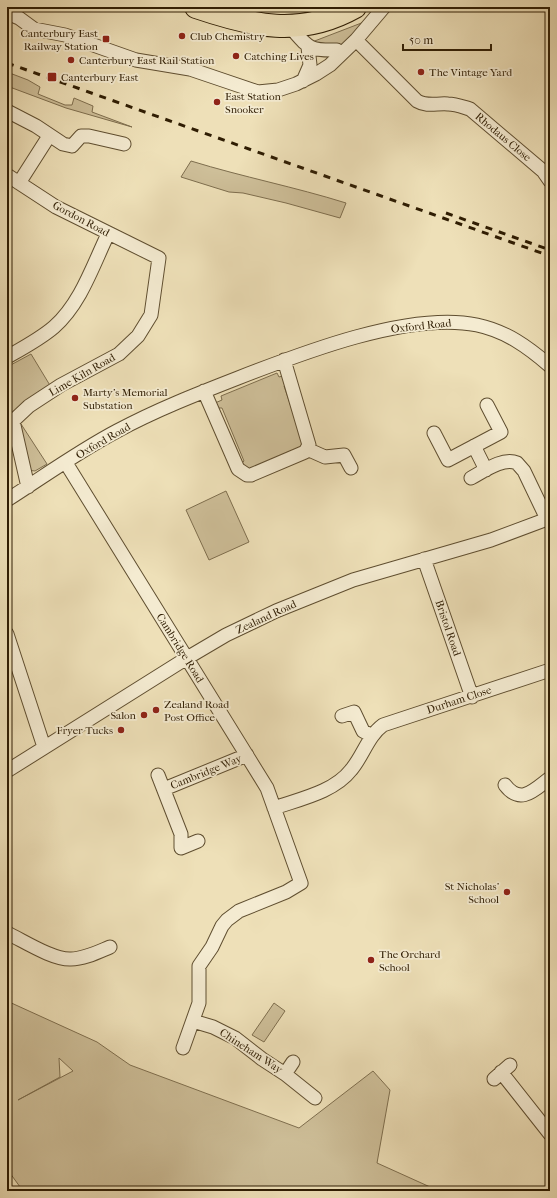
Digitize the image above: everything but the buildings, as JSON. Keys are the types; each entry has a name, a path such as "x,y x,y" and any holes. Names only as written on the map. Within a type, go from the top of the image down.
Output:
{"highway":[{"path":"196,7 255,24 290,27 321,21 355,7"},
{"path":"244,7 283,12 315,8"}],"street":[{"path":"7,13 19,18 34,29 65,35 136,60 190,69 258,92 278,90 303,81 330,65 356,40 384,7"},
{"path":"290,27 308,47 324,51 337,50"},
{"name":"Rhodaus Close","path":"356,40 417,101 428,105 458,105 470,109 543,171 550,181"},
{"path":"303,81 310,65 308,47"},
{"path":"7,111 64,144 72,146 81,136 89,136 124,144"},
{"path":"19,183 49,136"},
{"name":"Gordon Road","path":"7,175 56,207 159,258"},
{"path":"7,357 44,335 64,317 78,298 108,234"},
{"name":"Lime Kiln Road","path":"28,487 13,422 29,406 61,386 119,354 138,336 151,315 159,258"},
{"name":"Oxford Road","path":"7,500 116,432 204,391 284,360 382,331 407,325 440,322 477,325 504,334 523,344 550,366"},
{"path":"204,391 238,469 247,475 305,452 309,444 309,438 284,360"},
{"path":"434,433 448,460 502,432 487,405"},
{"path":"474,446 486,470"},
{"path":"307,449 325,457 344,455 351,468"},
{"path":"471,478 509,461 517,462 524,471 549,519"},
{"name":"Cambridge Road","path":"66,462 267,788 301,882 286,892 239,911 227,920 199,966 198,1003 193,1021"},
{"name":"Zealand Road","path":"7,771 226,635 316,594 354,580 491,540 549,519"},
{"name":"Bristol Road","path":"424,559 472,697"},
{"path":"7,634 44,747"},
{"name":"Durham Close","path":"274,808 328,788 344,777 357,762 372,736 383,725 472,697 550,670"},
{"path":"342,716 354,712 363,731 372,736"},
{"name":"Cambridge Way","path":"164,789 247,755"},
{"name":"Cambridge Way","path":"158,775 181,834 181,848 198,841"},
{"path":"505,785 509,790 519,795 527,795 550,778"},
{"path":"7,933 60,958 72,959 90,955 110,947"},
{"path":"184,1048 193,1021"},
{"name":"Chineham Way","path":"193,1021 213,1027 235,1038 315,1098"},
{"name":"Chineham Way","path":"285,1074 293,1062"},
{"path":"502,1072 550,1134"}],"shaded area":[{"path":"364,22 343,44 337,47 312,42"},
{"path":"7,72 28,80 40,87 38,94 65,105 72,105 74,98 93,106 92,112 132,127 66,108 7,86"},
{"path":"191,161 346,203 340,218 286,203 243,193 229,192 181,177"},
{"path":"31,354 51,387 8,417 7,367"},
{"path":"277,373 279,377 286,375 288,382 284,386 302,439 303,448 252,471 241,464 244,461 222,408 217,408 215,403 222,400 221,396"},
{"path":"21,424 47,464 35,471 27,470 18,431"},
{"path":"226,491 249,542 209,560 186,510"},
{"path":"7,1001 97,1042 130,1065 299,1128 373,1071 390,1090 377,1163 439,1191 23,1191 7,1169","holes":["59,1058 73,1071 18,1100 60,1077"]},
{"path":"274,1003 285,1011 264,1042 252,1035"}],"railway":[{"path":"7,63 550,256"},
{"path":"446,213 550,250"}],"place":[{"name":"Club Chemistry","path":"182,36"},
{"name":"Canterbury East Railway Station","path":"106,39"},
{"name":"Catching Lives","path":"236,56"},
{"name":"Canterbury East Rail Station","path":"71,60"},
{"name":"The Vintage Yard","path":"421,72"},
{"name":"Canterbury East","path":"52,77"},
{"name":"East Station Snooker","path":"217,102"},
{"name":"Marty's Memorial Substation","path":"75,398"},
{"name":"Zealand Road Post Office","path":"156,710"},
{"name":"Salon","path":"144,715"},
{"name":"Fryer Tucks","path":"121,730"},
{"name":"St Nicholas' School","path":"507,892"},
{"name":"The Orchard School","path":"371,960"}]}
